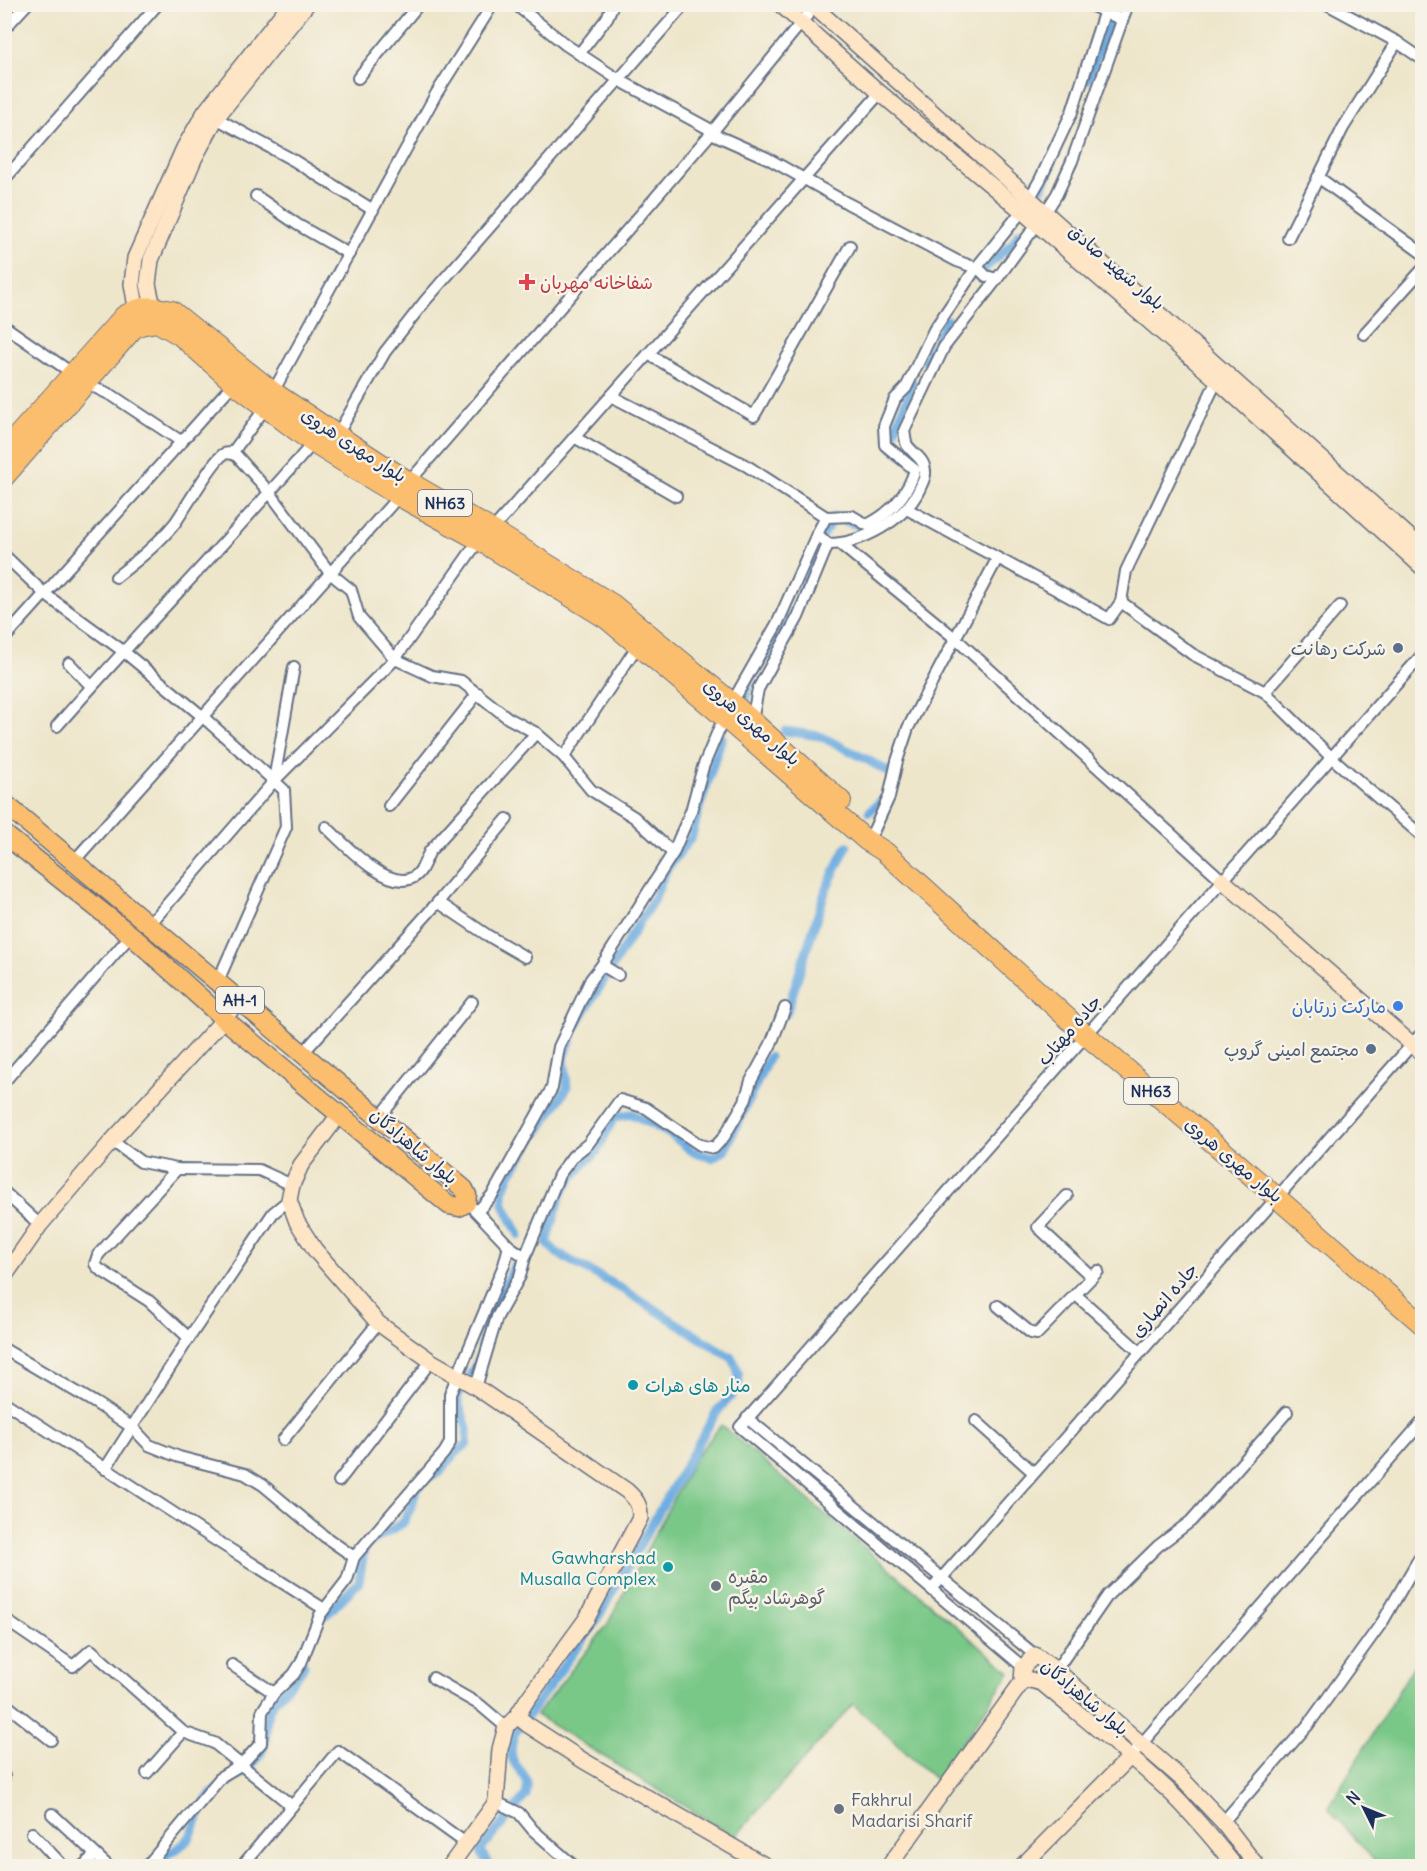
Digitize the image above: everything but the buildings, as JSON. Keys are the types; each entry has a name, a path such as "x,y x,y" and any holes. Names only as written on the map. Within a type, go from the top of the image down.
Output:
{"highway":[{"name":"بلوار مهری هروی","path":"146,316 172,311 270,400 313,443 404,489 612,604 870,835"},
{"path":"9,457 79,378 146,316"},
{"name":"بلوار مهری هروی","path":"146,316 180,335 234,384 337,435 404,489"},
{"name":"بلوار مهری هروی","path":"486,535 606,619 728,710 752,721 885,852 1086,1035 1422,1324"}],"main road":[{"path":"146,316 132,284 135,258 184,148 205,112 290,4"},
{"path":"146,316 151,260 194,159 216,118 307,4"},
{"name":"بلوار شهید صادق","path":"780,4 880,93 1026,205"},
{"name":"بلوار شهید صادق","path":"813,6 1026,205 1422,548"},
{"name":"بلوار شهید صادق","path":"1041,218 1422,567"},
{"name":"بلوار شاهزادگان","path":"4,803 464,1188 472,1207 449,1205 224,1019 131,935 4,834"},
{"path":"1222,880 1419,1044"},
{"path":"4,1277 40,1225 112,1141 224,1019 239,999"},
{"path":"339,1115 302,1165 292,1185 289,1200 297,1222 315,1250 378,1323 431,1361 476,1387 627,1491 637,1500 640,1507 639,1518 587,1618 526,1700 523,1720"},
{"name":"بلوار شاهزادگان","path":"1235,1866 1209,1834 1171,1794 1130,1757 1042,1683 1022,1674 1035,1655 1056,1670 1182,1779 1223,1822 1257,1866"},
{"path":"889,1866 1022,1674"},
{"path":"450,1866 501,1805 500,1749 506,1727 523,1720"},
{"path":"523,1720 584,1761 756,1864"},
{"path":"1022,1866 1130,1757"}],"street":[{"path":"4,29 27,4"},
{"path":"4,180 158,4"},
{"path":"358,78 419,4"},
{"path":"232,453 270,400 436,94 493,4"},
{"path":"515,4 579,54 619,80 712,132 767,158 929,246 984,273"},
{"path":"579,54 608,18 613,4"},
{"path":"337,435 385,352 425,301 685,4"},
{"path":"1088,4 1106,10 1120,20"},
{"path":"611,396 747,466 826,517 852,516 867,525 886,515 910,487 915,470 885,445 884,426 895,399 906,388 934,330 984,273 1041,218 1072,161 1120,20 1128,4"},
{"path":"1327,4 1422,58"},
{"path":"74,861 404,489 712,132 813,6"},
{"path":"817,534 828,544 840,544 880,529 907,509 918,492 926,474 924,462 906,443 904,431 944,347 984,273 1045,172 1072,112 1106,10"},
{"path":"1288,238 1343,128 1397,42"},
{"path":"150,924 274,781 394,660 486,535 880,93"},
{"path":"216,118 293,160 373,210"},
{"path":"1318,177 1422,253"},
{"path":"256,196 298,225 349,254"},
{"path":"648,354 754,416 850,246"},
{"path":"1364,334 1422,270"},
{"path":"4,326 79,378 112,396 182,442"},
{"path":"907,509 1109,619 1121,602 1126,571 1217,380"},
{"path":"4,639 234,384"},
{"path":"574,437 676,496"},
{"path":"57,726 313,443"},
{"path":"116,577 157,543 185,509 220,458 232,453 270,493 330,573 351,590 359,617 394,660 432,676 461,681 508,718 536,733 564,757 591,790 634,817 673,853"},
{"path":"525,1257 508,1246 472,1207 493,1194 552,1089 559,1047 591,979 673,853 691,811 703,767 728,710 778,622 826,517"},
{"path":"752,721 758,689 798,617 828,544"},
{"path":"840,544 956,639 1222,880"},
{"path":"4,555 46,595 123,651 202,716 284,790 286,827 218,981"},
{"path":"870,835 890,797 897,760 908,728 997,559"},
{"path":"1121,602 1192,654 1265,692 1331,758 1422,836"},
{"path":"1265,692 1340,606"},
{"path":"564,757 638,645"},
{"name":"جاده مهتاب","path":"744,1423 1422,655"},
{"path":"69,663 92,686"},
{"path":"274,781 294,667"},
{"path":"389,806 478,693"},
{"path":"326,827 375,870 388,878 404,880 412,878 419,873 430,851 536,733"},
{"path":"303,1053 438,902 507,819"},
{"path":"438,902 525,957"},
{"path":"4,1082 131,935"},
{"path":"602,965 618,975"},
{"path":"380,1117 472,1002"},
{"path":"476,1387 497,1317 520,1276 525,1257 560,1175 573,1156 588,1144 620,1100 646,1108 700,1145 714,1148 724,1137 745,1101 751,1081 771,1044 785,1008"},
{"name":"جاده انصاری","path":"932,1589 1277,1197 1419,1044"},
{"path":"112,1141 141,1162 177,1169 259,1170 292,1185"},
{"path":"177,1169 98,1256 95,1263 99,1269 149,1301 189,1338"},
{"path":"4,1192 40,1225"},
{"path":"998,1306 1031,1333 1037,1334 1095,1274 1038,1227 1067,1196"},
{"path":"105,1468 273,1213 289,1200"},
{"path":"147,1866 222,1776 242,1764 261,1743 262,1712 274,1693 294,1674 301,1663 324,1609 347,1580 354,1557 444,1453 450,1443 450,1394 504,1264 508,1246"},
{"path":"1076,1295 1140,1352"},
{"path":"283,1440 378,1323"},
{"path":"4,1349 98,1404 133,1428 149,1444 169,1453 245,1474 263,1485 324,1536 354,1557"},
{"path":"339,1481 431,1361"},
{"path":"4,1402 324,1609"},
{"path":"1056,1670 1108,1595 1158,1546 1191,1521 1287,1412"},
{"path":"976,1421 1033,1472"},
{"path":"1130,1757 1422,1422"},
{"path":"744,1423 1035,1655"},
{"path":"744,1423 932,1589 1022,1674"},
{"path":"1223,1822 1308,1725 1383,1621 1422,1555"},
{"path":"5,1622 74,1666 91,1650 183,1732 214,1743 292,1806"},
{"path":"232,1665 274,1693"},
{"path":"433,1678 480,1705 506,1727"},
{"path":"4,1703 51,1740"},
{"path":"147,1773 183,1732"},
{"path":"242,1866 338,1751 467,1844"},
{"path":"501,1805 519,1813 533,1830 574,1866"},
{"path":"52,1814 108,1866"},
{"path":"32,1833 63,1866"},
{"path":"83,1866 95,1855"}],"green space":[{"path":"721,1425 1010,1672 937,1781 853,1704 735,1837 536,1715 607,1625 695,1458"},
{"path":"1422,1652 1422,1866 1379,1866 1328,1808"}],"waterway":[{"path":"1087,80 1118,4"},
{"path":"1042,189 1052,165"},
{"path":"976,276 1013,243 1019,233"},
{"path":"925,361 947,320"},
{"path":"900,453 893,447 893,434 913,383"},
{"path":"901,504 915,489 920,471 915,466"},
{"path":"749,681 767,657 796,605 811,565 815,547 834,517 867,528"},
{"path":"746,702 749,680"},
{"path":"785,731 820,736 892,774 888,795 869,812"},
{"path":"519,1235 504,1205 503,1192 510,1174 567,1088 564,1058 575,1027 654,899 667,869 692,836 722,737"},
{"path":"786,1014 826,889 847,846"},
{"path":"490,1866 480,1851 526,1795 526,1778 514,1762 512,1755 511,1746 515,1733 594,1624 716,1413 733,1394 739,1375 732,1358 624,1290 557,1253 547,1243 561,1194 571,1178 597,1151 614,1117 632,1114 670,1134 692,1151 712,1158 725,1150 769,1057"},
{"path":"471,1373 481,1355 488,1316 514,1266"},
{"path":"326,1615 359,1582 365,1545 403,1523 420,1481 440,1472 453,1455 467,1444 467,1428 457,1399 460,1392"},
{"path":"153,1866 186,1842 209,1797 246,1770 259,1757 263,1749 270,1708 304,1665"}],"place":[{"name":"شفاخانه مهربان","path":"527,282"},
{"name":"شرکت رهانت","path":"1398,648"},
{"name":"مارکت زرتابان","path":"1398,1006"},
{"name":"مجتمع امینی گروپ","path":"1371,1049"},
{"name":"منار های هرات","path":"633,1385"},
{"name":"Gawharshad Musalla Complex","path":"668,1567"},
{"name":"مقبره گوهرشاد بیگم","path":"716,1586"},
{"name":"Fakhrul Madarisi Sharif","path":"839,1809"}]}
